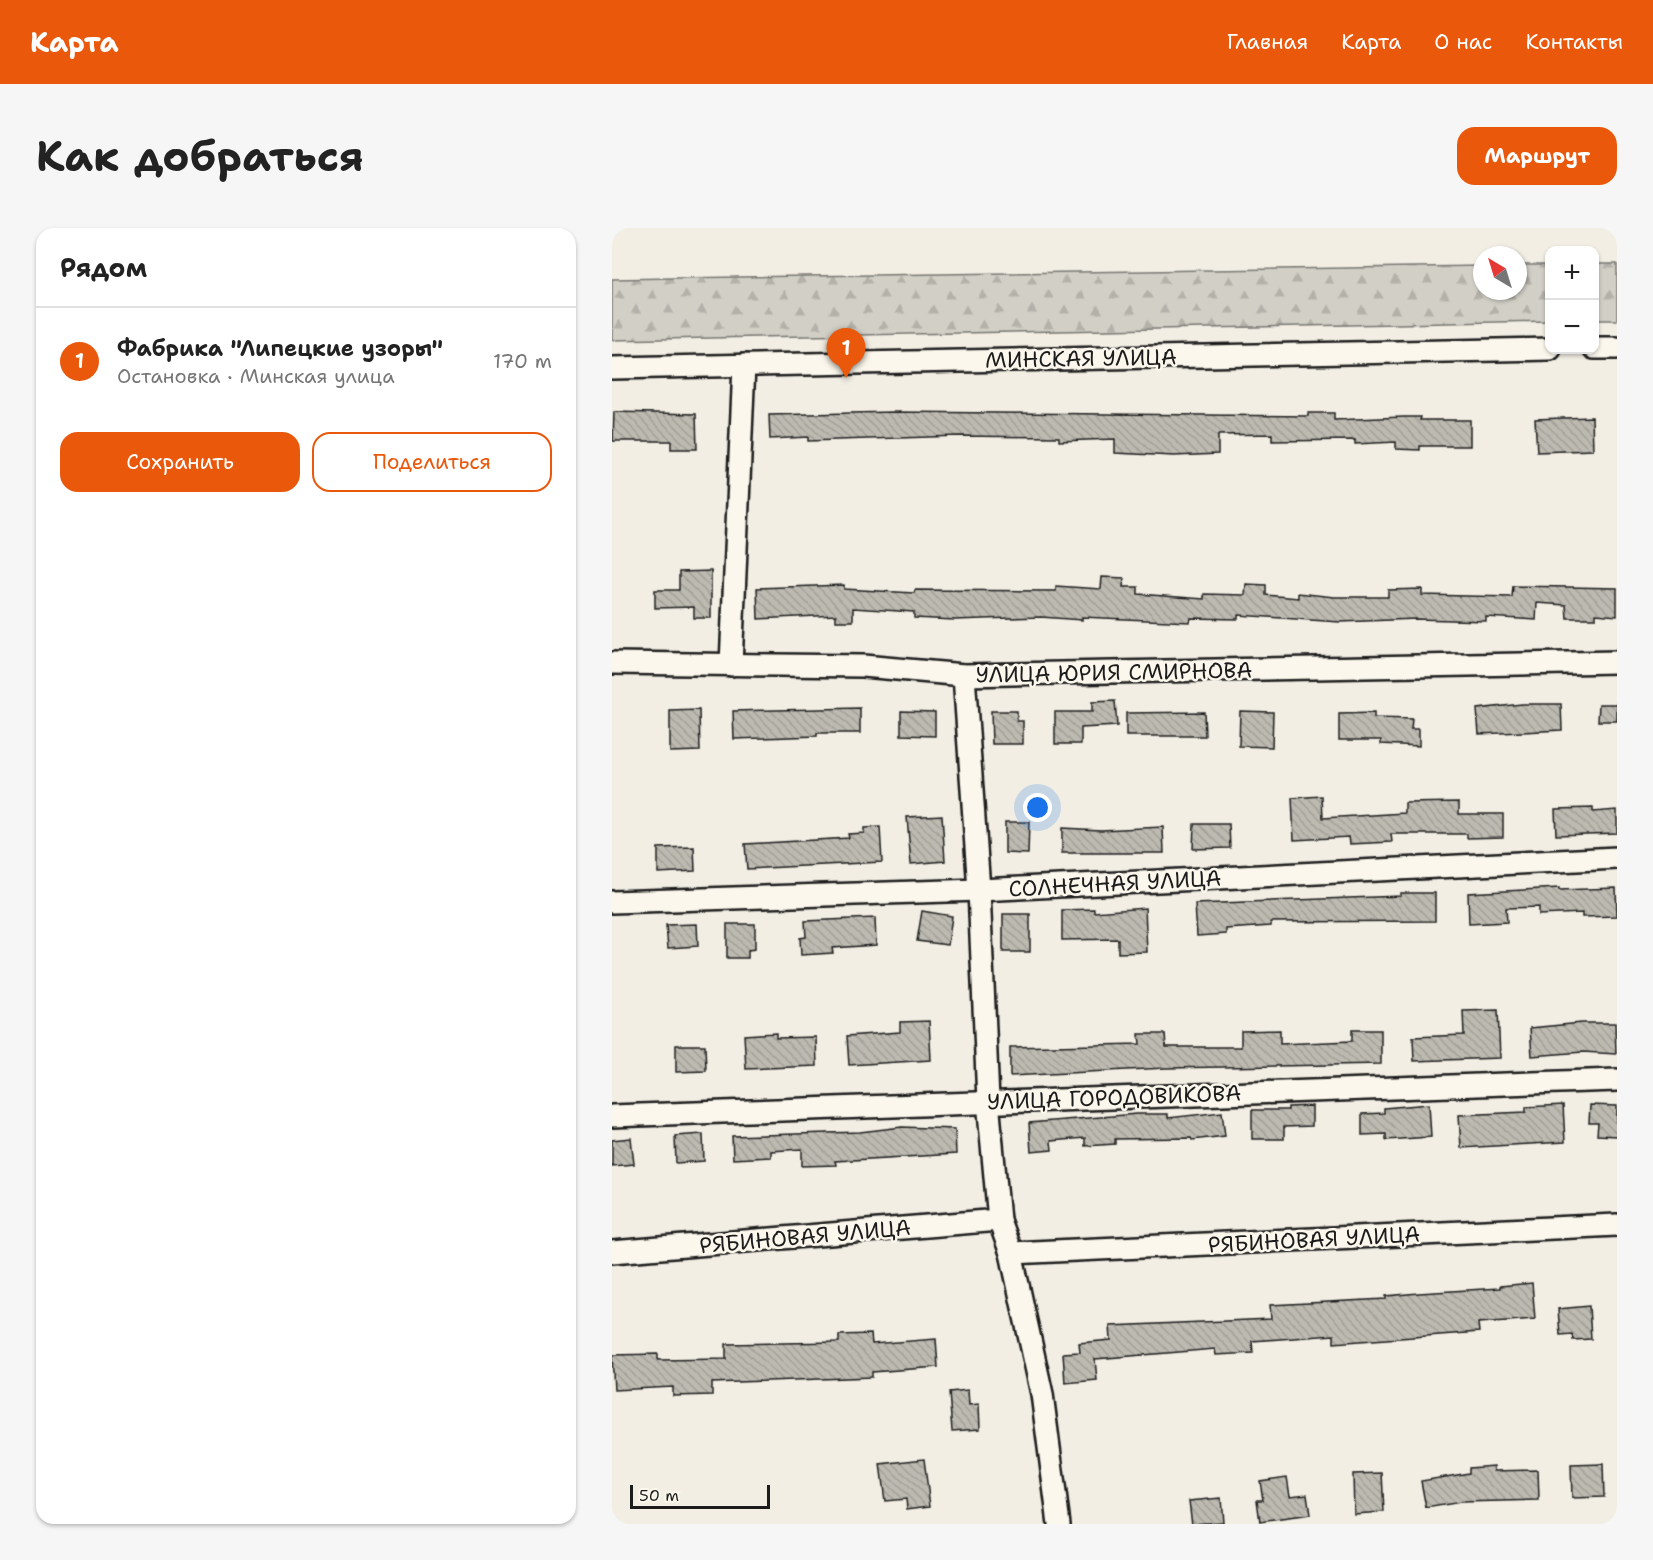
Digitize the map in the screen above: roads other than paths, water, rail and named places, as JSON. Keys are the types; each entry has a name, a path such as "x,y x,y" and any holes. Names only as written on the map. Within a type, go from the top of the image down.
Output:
{"street":[{"path":"1599,348 1617,348"},
{"name":"МИНСКАЯ УЛИЦА","path":"612,368 1545,349"},
{"path":"731,665 744,365"},
{"name":"УЛИЦА ЮРИЯ СМИРНОВА","path":"612,663 863,666 964,675 1617,662"},
{"path":"964,675 979,890 988,1101 999,1220 1011,1253 1042,1394 1059,1524"},
{"name":"СОЛНЕЧНАЯ УЛИЦА","path":"612,902 979,890 1617,858"},
{"name":"УЛИЦА ГОРОДОВИКОВА","path":"612,1116 1617,1080"},
{"name":"РЯБИНОВАЯ УЛИЦА","path":"612,1252 999,1220"},
{"name":"РЯБИНОВАЯ УЛИЦА","path":"1011,1253 1617,1225"}],"place":[{"name":"Фабрика \"Липецкие узоры\"","path":"846,378"}]}
